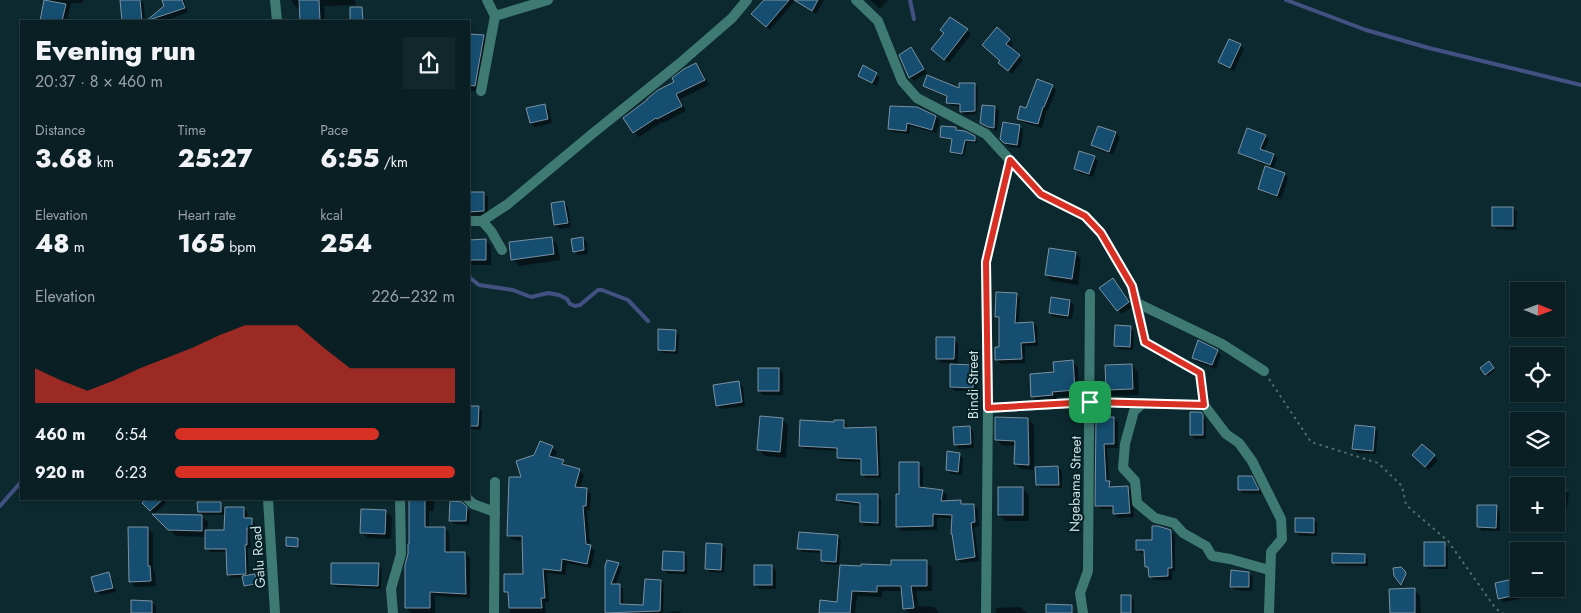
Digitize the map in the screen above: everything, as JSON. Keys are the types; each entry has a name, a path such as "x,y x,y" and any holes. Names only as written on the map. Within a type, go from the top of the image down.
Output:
{"street":[{"path":"275,0 277,20"},
{"path":"481,91 495,16 487,0"},
{"path":"495,16 548,0"},
{"path":"470,221 482,221 508,204 679,64 732,18 747,0"},
{"path":"856,0 878,21 902,81 918,98 986,134 1041,194 1085,216 1101,233 1132,286 1145,342 1200,373 1204,405 1226,434 1239,443 1252,461 1281,520 1282,539 1270,552 1269,613"},
{"name":"Bindi Street","path":"986,613 988,408 986,262 1010,160"},
{"path":"482,221 491,231 502,250"},
{"name":"Ngebama Street","path":"1083,613 1080,593 1088,571 1090,294"},
{"path":"1137,302 1222,344 1264,370"},
{"path":"988,408 1090,402 1204,405"},
{"path":"1143,403 1134,411 1125,444 1123,468 1135,481 1137,503 1155,518 1174,523 1183,533 1206,546 1212,556 1269,570"},
{"path":"494,613 495,482"},
{"name":"Galu Road","path":"268,500 275,613"},
{"path":"393,613 391,589 401,554 400,500"},
{"path":"469,500 473,504 494,512"}],"path":[{"path":"1264,370 1310,442 1378,463 1402,486 1406,505 1448,541 1496,610 1502,613"}],"building":[{"path":"44,0 66,4 62,20 40,20"},
{"path":"120,0 140,0 142,20 122,20"},
{"path":"162,0 182,0 185,8 147,20 164,6"},
{"path":"299,0 319,0 320,20 300,20"},
{"path":"764,0 789,0 766,27 751,14"},
{"path":"794,0 818,0 812,11"},
{"path":"350,7 362,7 363,20 350,20"},
{"path":"950,17 968,29 944,60 931,49 944,33 940,30"},
{"path":"997,27 1010,39 1006,44 1020,55 1008,71 982,45"},
{"path":"470,34 484,35 475,86 470,85"},
{"path":"1229,39 1241,44 1230,68 1218,62"},
{"path":"911,47 924,69 909,78 899,55"},
{"path":"696,63 705,80 676,94 682,106 656,118 633,133 623,118 658,90 674,82 672,78"},
{"path":"863,65 877,73 872,83 858,76"},
{"path":"927,75 959,88 959,83 975,83 975,111 960,112 960,104 946,103 947,96 923,86"},
{"path":"1037,79 1053,85 1038,124 1017,119 1020,106 1026,108"},
{"path":"545,104 548,119 530,123 526,108"},
{"path":"982,105 995,106 994,128 980,123"},
{"path":"890,106 917,107 936,116 932,130 907,123 906,131 888,129"},
{"path":"1003,122 1020,125 1017,145 1004,143 1000,139"},
{"path":"941,126 956,127 956,130 965,131 975,136 975,141 965,140 962,154 950,152 952,139 940,137"},
{"path":"1098,126 1116,132 1109,152 1091,145"},
{"path":"1247,128 1266,135 1260,149 1274,154 1270,165 1238,153"},
{"path":"1079,151 1095,156 1089,174 1074,169"},
{"path":"1265,166 1285,173 1277,196 1258,189"},
{"path":"470,192 484,192 484,211 470,212"},
{"path":"564,201 568,223 554,225 551,203"},
{"path":"1492,207 1513,207 1513,226 1492,226"},
{"path":"552,237 554,254 511,260 509,242"},
{"path":"583,237 584,250 573,252 571,239"},
{"path":"486,239 486,260 470,260 470,240"},
{"path":"1049,248 1076,252 1072,279 1045,275"},
{"path":"1113,278 1129,302 1117,311 1099,288"},
{"path":"996,292 1017,293 1015,323 1033,322 1035,342 1021,343 1022,359 995,360 995,347 999,347 999,317 995,317"},
{"path":"1051,297 1070,300 1068,316 1049,313"},
{"path":"1115,325 1131,326 1130,347 1114,346"},
{"path":"658,329 676,330 675,351 658,350"},
{"path":"936,337 955,337 954,359 936,359"},
{"path":"1198,340 1218,350 1212,365 1192,358"},
{"path":"1073,360 1075,390 1052,392 1053,395 1031,397 1030,374 1054,372 1053,362"},
{"path":"1489,361 1494,368 1485,375 1480,368"},
{"path":"950,364 974,365 973,388 950,387"},
{"path":"1132,364 1133,389 1106,390 1105,365"},
{"path":"758,368 779,368 779,391 758,391"},
{"path":"739,381 742,402 716,406 713,385"},
{"path":"470,406 479,406 478,426 470,426"},
{"path":"1190,412 1201,412 1203,415 1203,435 1190,435"},
{"path":"760,416 783,418 780,452 757,450"},
{"path":"995,417 1028,418 1029,465 1014,464 1015,441 995,440"},
{"path":"1096,417 1114,417 1114,444 1104,444 1106,481 1110,481 1109,487 1128,486 1130,513 1113,514 1113,506 1095,506"},
{"path":"800,420 834,422 834,420 844,420 844,428 876,427 878,475 861,475 861,459 837,458 837,448 799,446"},
{"path":"1355,425 1375,427 1373,451 1352,449"},
{"path":"970,426 971,444 954,445 953,427"},
{"path":"540,441 553,446 549,456 564,460 562,464 580,469 575,487 587,488 586,506 583,506 586,544 591,545 587,564 562,559 561,571 543,569 545,598 541,598 542,608 509,608 508,592 504,592 504,574 523,574 522,536 507,536 509,477 521,477 516,461 534,455"},
{"path":"1422,444 1435,455 1425,467 1412,455"},
{"path":"947,451 960,453 958,472 946,470"},
{"path":"899,462 919,462 919,487 943,490 941,501 961,500 961,504 974,504 975,522 971,523 975,557 956,560 951,534 952,515 933,514 933,526 896,527 896,494 899,494"},
{"path":"1058,466 1059,485 1036,485 1035,467"},
{"path":"1238,476 1252,476 1259,490 1238,490"},
{"path":"998,487 1023,487 1023,515 998,515"},
{"path":"837,494 878,494 878,523 860,522 860,503 836,500"},
{"path":"146,500 162,500 150,511 142,503"},
{"path":"409,500 425,500 425,527 445,527 445,552 465,552 466,594 430,592 430,608 405,608 405,565 409,544"},
{"path":"450,501 462,502 467,507 466,521 449,521"},
{"path":"197,502 221,502 221,512 198,512"},
{"path":"1477,505 1497,505 1496,528 1477,527"},
{"path":"225,507 244,507 244,518 252,518 252,528 247,528 247,545 245,545 246,574 227,575 226,549 205,549 205,530 224,530"},
{"path":"361,509 386,510 385,534 360,533"},
{"path":"152,514 202,515 202,531 168,530"},
{"path":"1295,518 1314,518 1314,533 1295,532"},
{"path":"1152,526 1171,530 1172,568 1168,568 1168,576 1149,577 1148,567 1145,567 1144,550 1136,550 1136,540 1152,540"},
{"path":"128,527 148,527 148,566 150,566 151,581 129,582"},
{"path":"799,532 838,535 836,562 821,561 821,550 797,549"},
{"path":"286,537 298,538 298,547 286,546"},
{"path":"1424,542 1445,542 1445,566 1424,566"},
{"path":"706,543 722,544 721,570 705,569"},
{"path":"663,551 684,552 684,571 662,570"},
{"path":"1332,553 1365,554 1365,563 1332,563"},
{"path":"607,560 619,563 611,584 620,584 620,604 643,605 645,579 661,580 660,611 605,613 605,566"},
{"path":"891,560 927,560 927,586 911,586 914,608 903,609 901,586 877,586 877,592 852,591 850,613 819,613 820,600 837,602 840,565 891,565"},
{"path":"331,563 379,563 378,586 331,584"},
{"path":"754,565 772,565 772,585 754,585"},
{"path":"1401,567 1406,574 1401,585 1394,576 1393,568"},
{"path":"1231,570 1249,572 1249,587 1230,587"},
{"path":"109,572 113,588 95,592 91,577"},
{"path":"255,574 256,584 244,586 242,576"},
{"path":"1510,580 1510,596 1498,599 1495,583"},
{"path":"1415,588 1415,613 1390,613 1389,589"},
{"path":"1121,595 1131,595 1131,613 1121,613"},
{"path":"131,600 152,601 152,613 131,613"},
{"path":"1046,604 1072,605 1072,613 1046,613"}],"waterway":[{"path":"910,0 914,19"},
{"path":"1286,0 1366,30 1429,48 1581,85"},
{"path":"470,278 479,285 513,290 531,297 548,293 559,295 575,306 580,305 598,290 602,290 628,300 648,321"},
{"path":"0,506 20,483"}],"route":[{"path":"1010,160 1041,194 1085,216 1101,233 1132,286 1145,342 1200,373 1204,405 1090,402 988,408 986,262 1010,160"}]}
